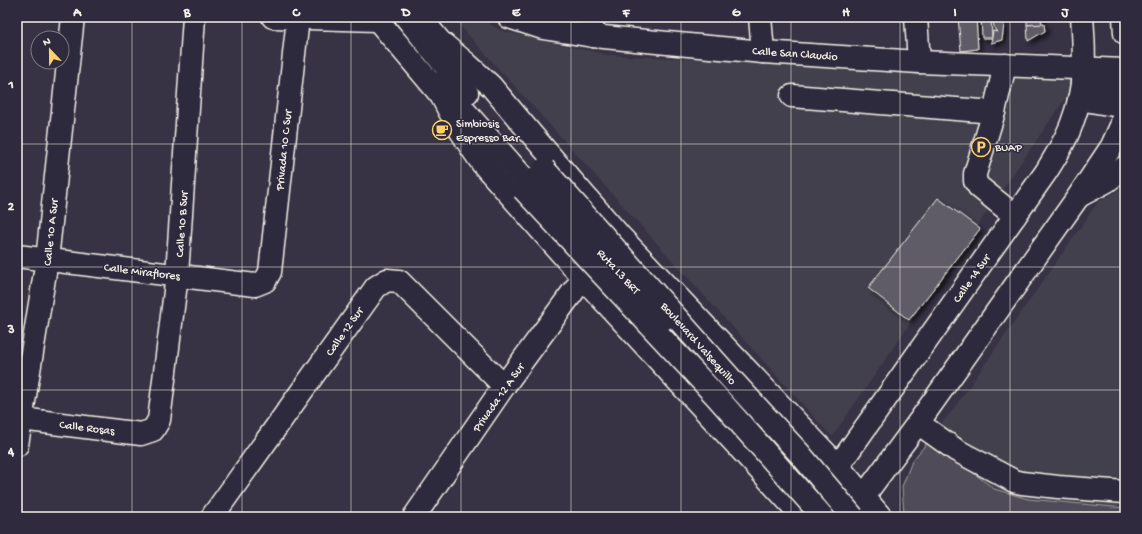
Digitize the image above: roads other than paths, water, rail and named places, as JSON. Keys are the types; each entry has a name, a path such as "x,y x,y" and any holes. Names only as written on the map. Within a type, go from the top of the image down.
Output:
{"main road":[{"name":"Calle 10 A Sur","path":"17,445 47,260 73,17"},
{"name":"Calle 10 B Sur","path":"153,430 159,420 177,275 194,17"},
{"path":"273,17 378,18 533,180"},
{"name":"Ruta L3 BRT","path":"406,17 533,180 787,453 841,517"},
{"path":"420,17 442,43 533,180"},
{"name":"Calle San Claudio","path":"509,17 543,28 592,26 763,52 920,62 1005,65 1082,83"},
{"path":"760,17 763,52"},
{"path":"916,17 920,62"},
{"name":"Calle 14 Sur","path":"803,517 1046,172 1061,147 1072,124 1082,83 1084,51 1082,17"},
{"path":"1124,17 1125,33"},
{"name":"Privada 10 C Sur","path":"266,282 270,272 298,18"},
{"path":"378,18 441,95 533,180"},
{"path":"442,43 491,86 620,235 838,466 881,517"},
{"path":"1005,65 994,112 975,174 975,181 979,187 1015,216"},
{"path":"1082,83 1125,70"},
{"path":"1082,83 1125,90"},
{"path":"1082,83 1125,107"},
{"path":"441,95 454,122 482,163 583,278 803,517"},
{"path":"792,96 994,112"},
{"path":"848,517 918,423 1078,196 1112,146 1121,126 1125,110"},
{"path":"1078,196 1107,181 1125,167"},
{"name":"Boulevard Valsequillo","path":"533,180 716,396 824,517"},
{"name":"Boulevard Valsequillo","path":"533,180 733,380 800,454 853,517"},
{"name":"Calle Miraflores","path":"17,256 255,285 266,282"},
{"name":"Privada 12 A Sur","path":"414,517 504,386 583,278"},
{"name":"Calle 12 Sur","path":"212,517 376,287 387,280 399,281 504,386"},
{"name":"Calle Rosas","path":"21,419 141,434 153,430"},
{"path":"752,462 771,463 780,460 791,451 796,445 799,437 796,421"},
{"path":"918,423 956,450 1014,481 1058,487 1125,492"}],"place":[{"name":"Simbiosis Espresso Bar","path":"442,130"},
{"name":"BUAP","path":"981,147"}]}
